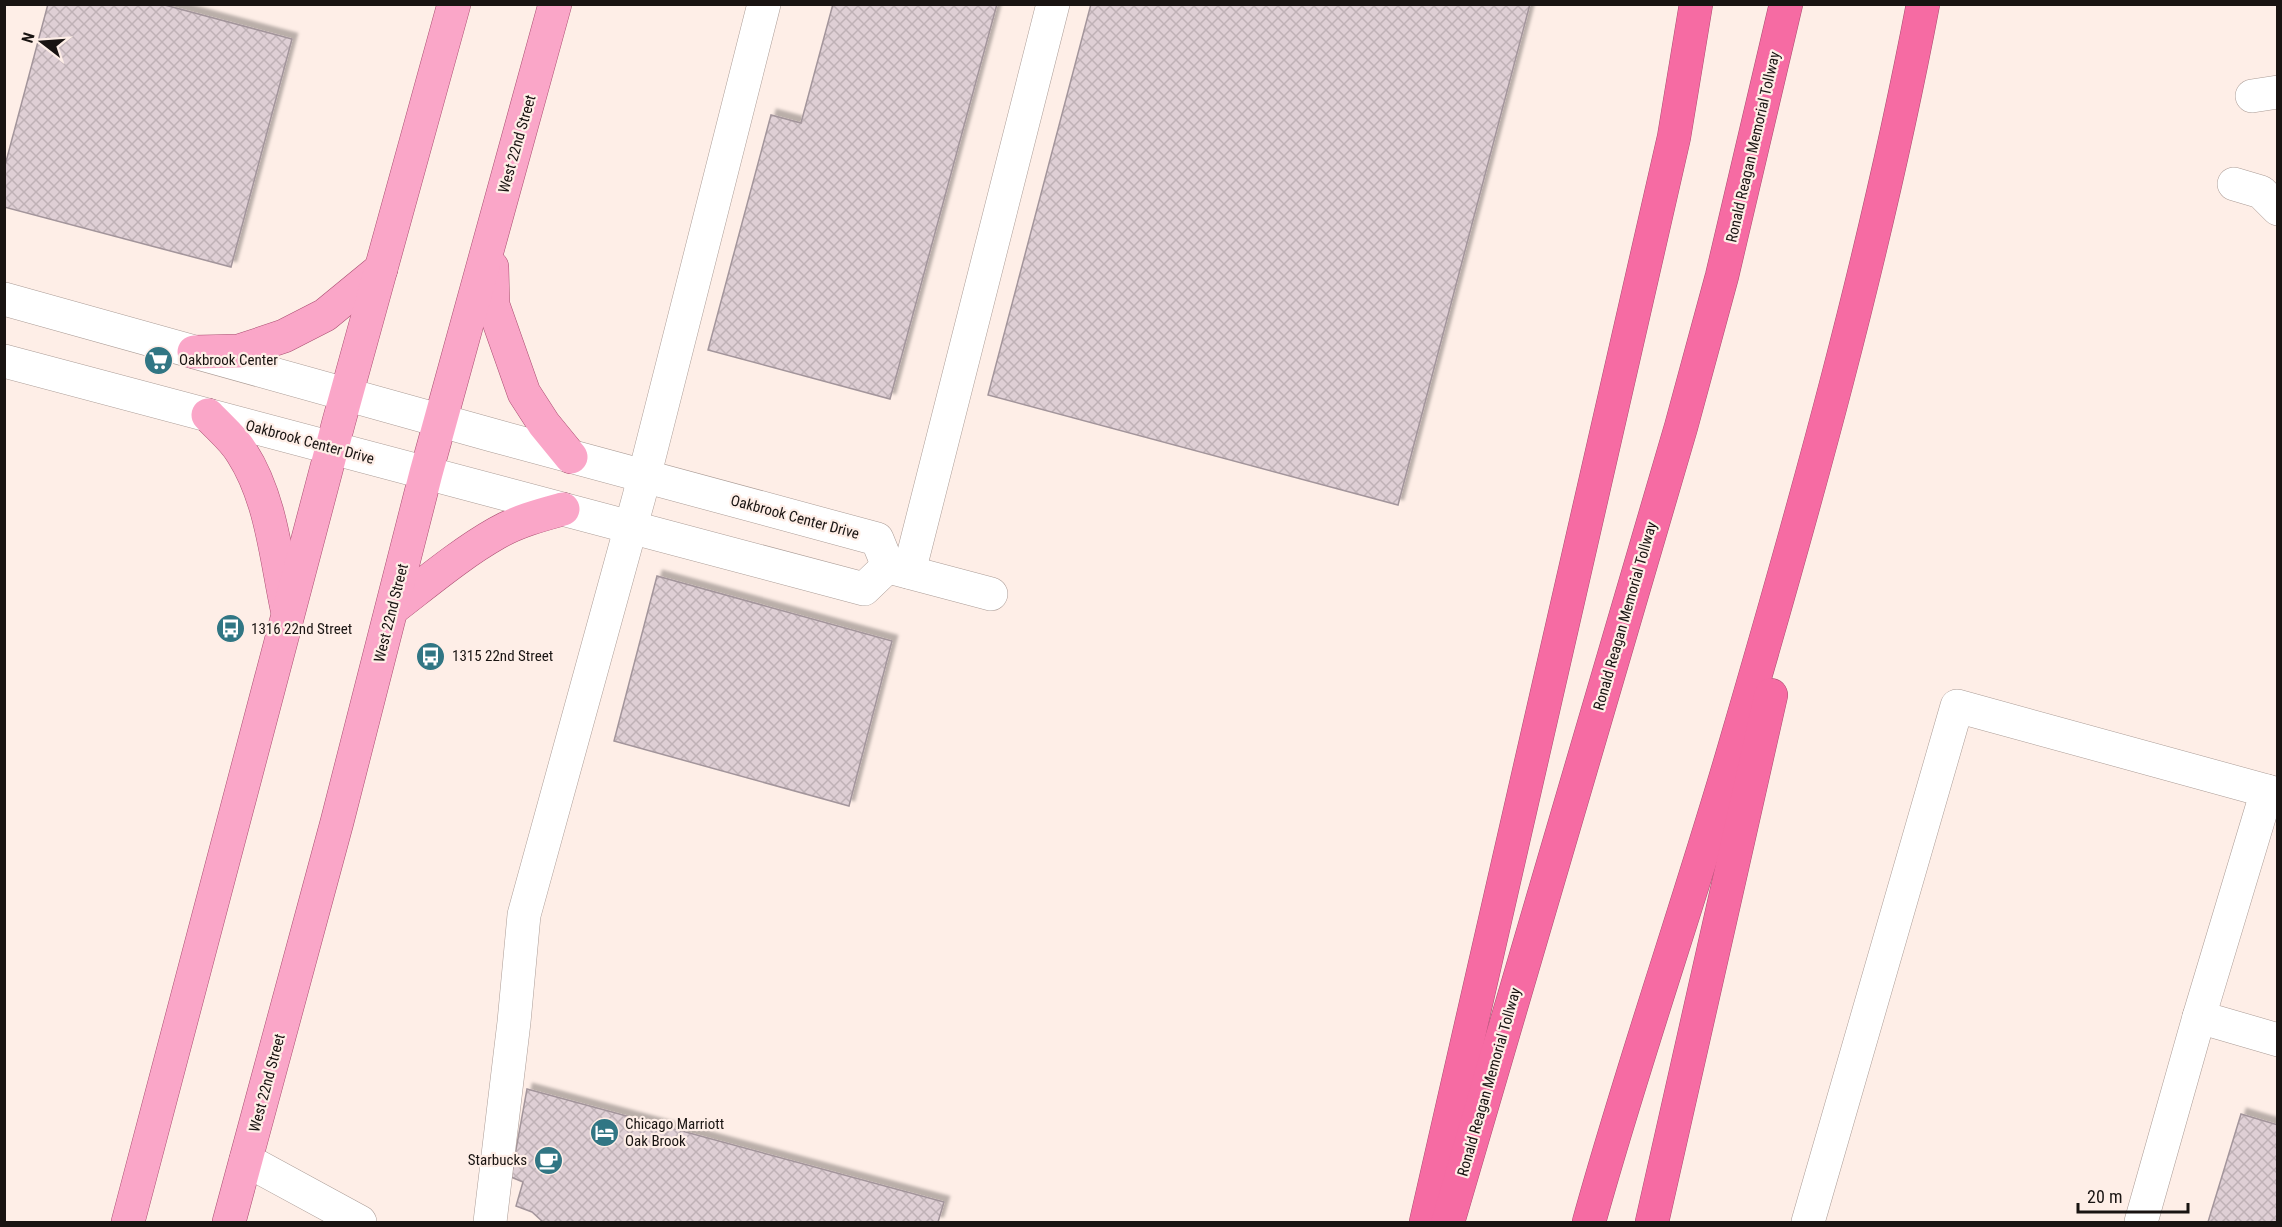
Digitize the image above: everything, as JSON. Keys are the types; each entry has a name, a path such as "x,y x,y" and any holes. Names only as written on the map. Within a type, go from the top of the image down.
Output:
{"highway":[{"path":"1426,1222 1674,136 1696,4"},
{"name":"Ronald Reagan Memorial Tollway","path":"1448,1222 1696,373 1734,229 1786,4"},
{"path":"1652,1222 1902,116 1923,4"},
{"path":"1589,1222 1734,750 1867,266"}],"main road":[{"path":"128,1222 332,448 454,4"},
{"name":"West 22nd Street","path":"229,1222 337,822 426,473 555,4"},
{"path":"491,237 493,305 524,393 544,424 571,457"},
{"path":"194,352 239,351 284,336 325,315 381,269"},
{"path":"208,415 242,452 258,488 269,523 288,616"},
{"path":"392,609 462,555 499,532 532,518 563,509"}],"street":[{"path":"490,1222 513,1033 524,915 644,477 764,4"},
{"path":"992,594 898,569 1053,4"},
{"path":"2234,184 2261,192 2277,209"},
{"name":"Oakbrook Center Drive","path":"4,299 440,421 877,539 898,569 864,589 4,361"},
{"path":"1808,1222 1957,706 2272,793 2199,1017 2141,1222"},
{"path":"2199,1017 2277,1040"},
{"path":"246,1160 360,1222"}],"building":[{"path":"48,4 161,4 292,39 231,267 4,207 4,169"},
{"path":"833,4 997,4 890,399 708,350 771,115 801,123"},
{"path":"1091,4 1530,4 1398,505 988,395"},
{"path":"657,576 892,641 849,806 614,741"},
{"name":"Chicago Marriott Oak Brook","path":"527,1089 944,1202 938,1222 543,1222 532,1212 516,1206 523,1182 511,1177"},
{"path":"2241,1114 2278,1125 2278,1222 2208,1222"}],"place":[{"name":"Oakbrook Center","path":"158,360"},
{"name":"1316 22nd Street","path":"230,629"},
{"name":"1315 22nd Street","path":"431,656"},
{"name":"Chicago Marriott Oak Brook","path":"604,1133"},
{"name":"Starbucks","path":"548,1160"}]}
